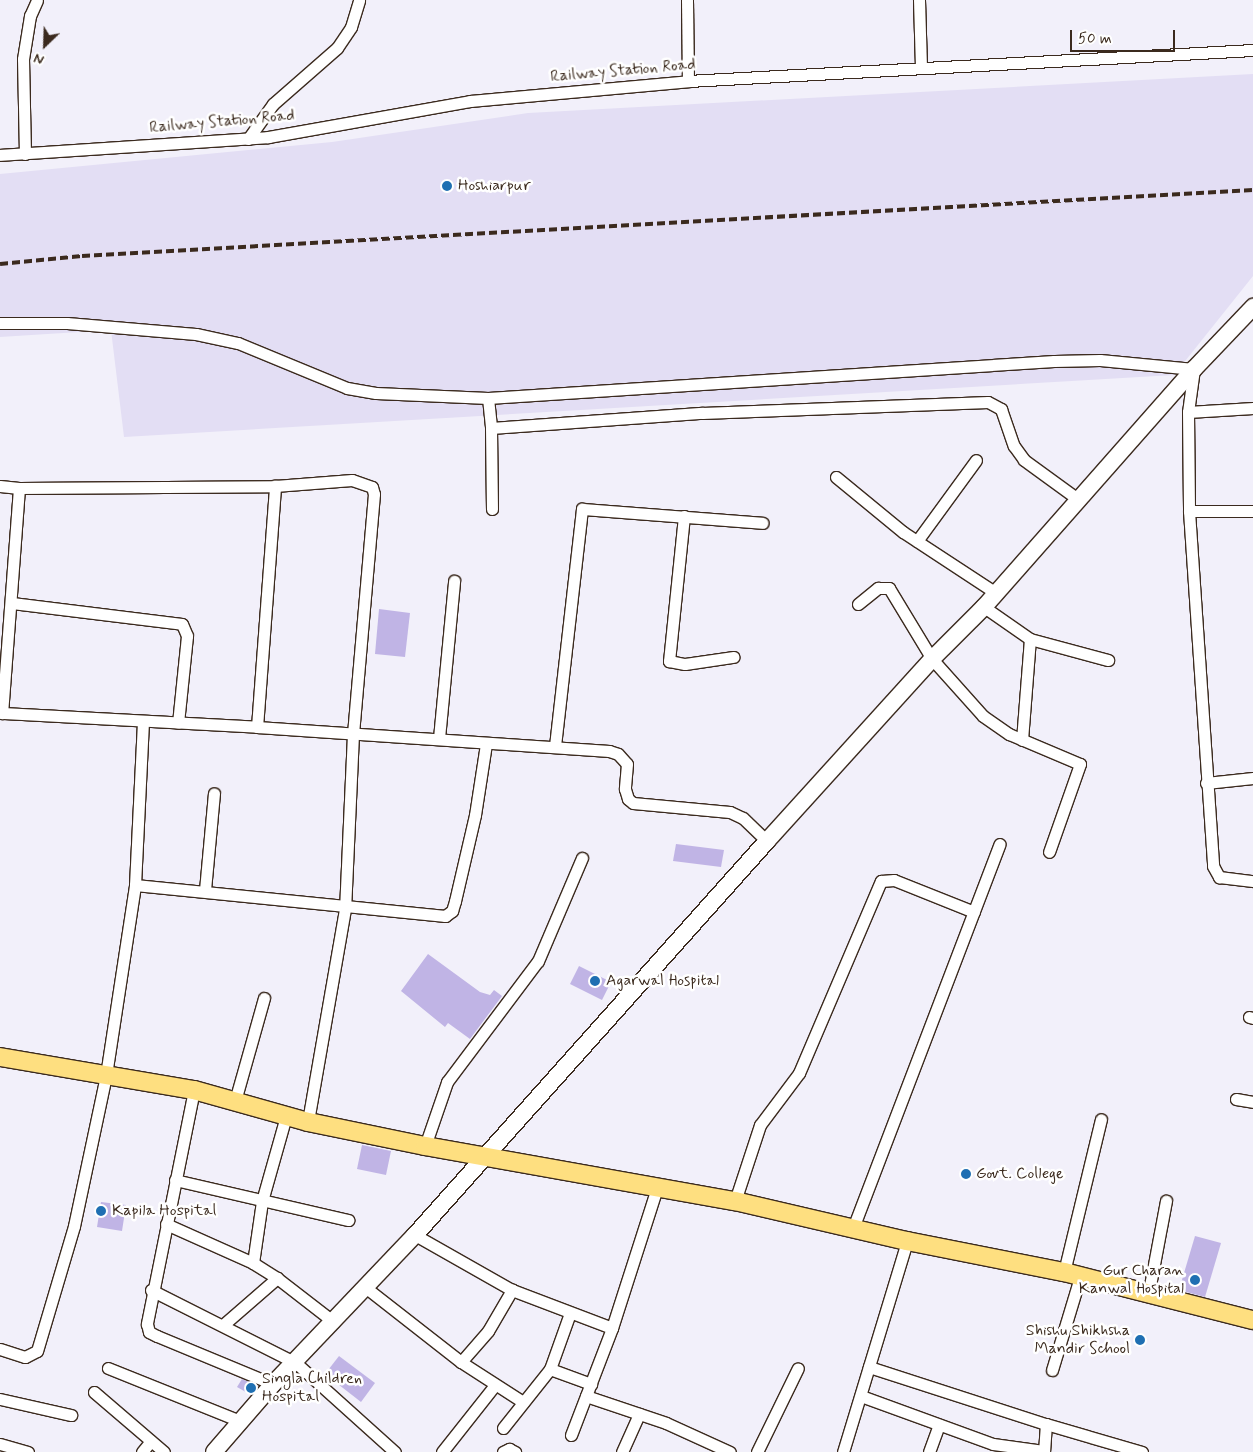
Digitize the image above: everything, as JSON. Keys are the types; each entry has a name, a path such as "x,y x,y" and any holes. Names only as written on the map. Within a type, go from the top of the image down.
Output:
{"main road":[{"path":"216,1452 273,1384 415,1235 767,841 932,659 984,607 1194,370 1253,308"},
{"path":"0,1057 194,1090 308,1122 425,1146 735,1201 907,1241 1072,1274 1148,1296 1253,1320"}],"street":[{"path":"25,154 23,59 30,16 37,0"},
{"path":"248,139 273,104 337,48 351,27 359,0"},
{"path":"687,0 688,81"},
{"path":"919,0 921,67"},
{"name":"Railway Station Road","path":"0,155 248,139 470,101 688,81 1253,50"},
{"path":"0,324 67,323 196,334 238,342 348,388 376,394 488,398 1054,361 1100,360 1194,370 1188,412 1189,510 1213,866 1219,877 1241,882 1253,881"},
{"path":"488,398 492,428 492,509"},
{"path":"492,428 702,413 988,402 1001,410 1014,446 1024,460 1079,500"},
{"path":"1188,412 1253,408"},
{"path":"917,541 976,460"},
{"path":"836,476 917,541 996,593"},
{"path":"0,486 19,488 275,486 352,480 365,482 374,494 353,734 345,908 308,1122"},
{"path":"257,727 275,486"},
{"path":"19,488 12,603 1,713 438,738 486,744 555,746 618,754 627,764 625,788 634,803 730,812 743,818 767,841"},
{"path":"555,746 581,511 587,508 762,523"},
{"path":"1189,510 1253,511"},
{"path":"684,516 669,661 685,664 733,657"},
{"path":"438,738 454,581"},
{"path":"858,604 878,588 889,588 932,659 983,716 1022,740 1080,764 1050,852"},
{"path":"12,603 182,624 187,636 178,723"},
{"path":"984,607 1030,639 1108,660"},
{"path":"1022,740 1030,639"},
{"path":"0,1350 24,1357 32,1356 39,1346 74,1226 106,1074 135,885 143,721"},
{"path":"135,885 205,890 345,908 436,917 445,916 452,911 476,815 486,744"},
{"path":"1206,783 1253,778"},
{"path":"205,890 214,793"},
{"path":"853,1228 1000,844"},
{"path":"425,1146 444,1089 459,1063 538,961 582,858"},
{"path":"735,1201 760,1125 799,1073 881,881 894,880 974,912"},
{"path":"235,1101 264,998"},
{"path":"194,1090 151,1290 146,1317 149,1332 273,1384"},
{"path":"1236,1099 1253,1102"},
{"path":"253,1263 262,1201 286,1116"},
{"path":"1052,1370 1102,1119"},
{"path":"175,1180 348,1220"},
{"path":"571,1435 612,1328 657,1188"},
{"path":"1148,1296 1166,1201"},
{"path":"166,1224 253,1263 277,1278 334,1322"},
{"path":"415,1235 512,1290 612,1328"},
{"path":"843,1452 907,1241"},
{"path":"223,1325 277,1278"},
{"path":"365,1287 461,1362 523,1402"},
{"path":"151,1290 296,1362 395,1452"},
{"path":"461,1362 488,1330 512,1290"},
{"path":"503,1428 550,1369 570,1313"},
{"path":"869,1367 1046,1424 1142,1452"},
{"path":"108,1368 242,1422"},
{"path":"757,1452 798,1368"},
{"path":"550,1369 591,1384"},
{"path":"442,1452 495,1385"},
{"path":"94,1392 164,1452"},
{"path":"586,1396 640,1414 730,1452"},
{"path":"861,1396 993,1448 1044,1452 1046,1424"},
{"path":"0,1399 71,1415"},
{"path":"622,1452 640,1414"},
{"path":"929,1452 939,1426"},
{"path":"142,1452 151,1441"},
{"path":"0,1444 28,1452"},
{"path":"502,1452 509,1449 515,1452"}],"shaded area":[{"path":"1253,74 1253,276 1174,375 124,437 111,330 0,337 0,174 332,142 528,113"}],"building":[{"path":"379,609 410,613 405,657 375,654"},
{"path":"676,844 724,850 721,867 673,861"},
{"path":"428,954 480,992 490,995 494,990 502,996 470,1039 448,1023 445,1027 401,991"},
{"path":"579,966 611,982 602,1000 570,984"},
{"path":"362,1145 391,1151 386,1175 357,1169"},
{"path":"101,1202 126,1205 122,1231 97,1227"},
{"path":"1195,1236 1221,1243 1205,1297 1179,1290"},
{"path":"339,1356 375,1383 361,1402 325,1374"},
{"path":"242,1379 258,1386 251,1395 237,1387"}],"railway":[{"path":"0,264 82,256 1253,190"}],"place":[{"name":"Hoshiarpur","path":"447,186"},
{"name":"Agarwal Hospital","path":"595,981"},
{"name":"Govt. College","path":"966,1174"},
{"name":"Kapila Hospital","path":"101,1211"},
{"name":"Gur Charan Kanwal Hospital","path":"1195,1280"},
{"name":"Shishu Shikhsha Mandir School","path":"1140,1340"},
{"name":"Singla Children Hospital","path":"251,1388"}]}
